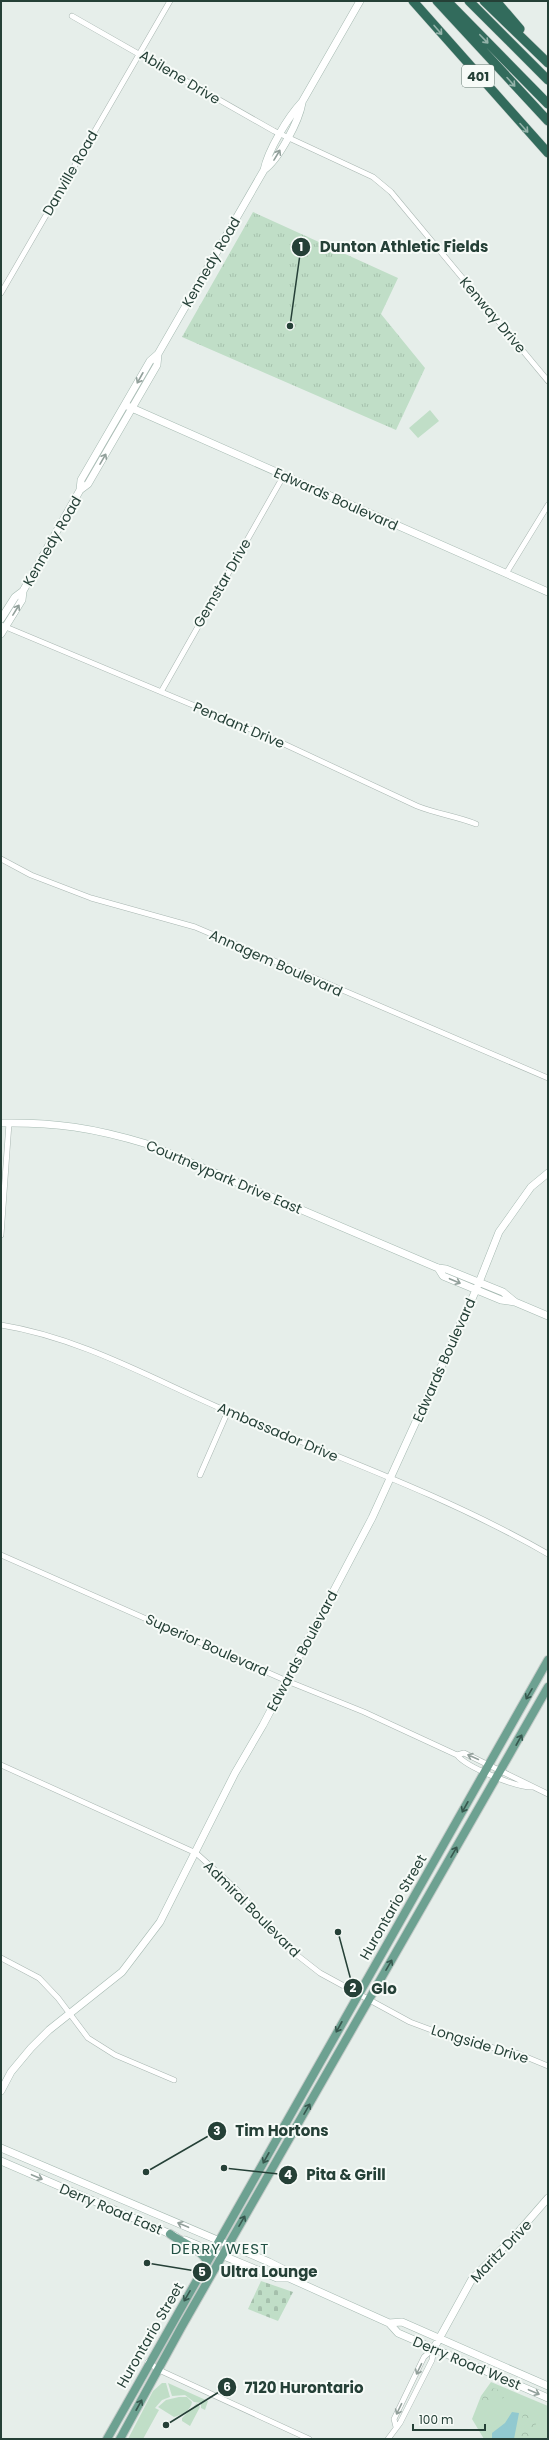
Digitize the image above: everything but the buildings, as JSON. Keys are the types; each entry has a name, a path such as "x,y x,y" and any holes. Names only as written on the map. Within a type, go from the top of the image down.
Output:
{"highway":[{"name":"401","path":"413,1 547,153"},
{"path":"437,1 548,121"},
{"name":"401","path":"447,1 548,104"},
{"path":"469,1 548,80"},
{"path":"484,1 548,61"},
{"path":"496,1 548,61"}],"main road":[{"name":"Kennedy Road","path":"1,634 3,626 22,600 23,591 80,490 88,484 128,407 157,365 158,354 264,170 271,164 284,136 301,112 302,102 360,1"},
{"name":"Edwards Boulevard","path":"128,407 507,572 548,592"},
{"name":"Kennedy Road","path":"1,619 15,597 23,591"},
{"name":"Courtneypark Drive East","path":"1,1123 64,1124 104,1132 146,1144 438,1268 446,1269 503,1292 515,1302"},
{"name":"Edwards Boulevard","path":"1,2091 11,2072 31,2048 127,1967 160,1922 235,1773 286,1681 391,1479 476,1290 499,1232 531,1187 548,1173"},
{"name":"Courtneypark Drive East","path":"438,1268 443,1276 501,1300 515,1302 548,1316"},
{"name":"Hurontario Street","path":"107,2439 148,2362 207,2262 218,2240 548,1660"},
{"name":"Hurontario Street","path":"120,2439 222,2255 548,1687"},
{"name":"Derry Road East","path":"2,2148 218,2240"},
{"name":"Derry Road East","path":"1,2161 222,2255"},
{"name":"Maritz Drive","path":"434,2348 472,2279 514,2238 548,2198"},
{"path":"170,2234 186,2246 200,2252 207,2262"},
{"name":"Derry Road West","path":"218,2240 283,2269 289,2278"},
{"name":"Derry Road West","path":"222,2255 276,2278 289,2278 389,2323 398,2333 548,2398"},
{"name":"Derry Road West","path":"389,2323 402,2322 548,2386"}],"street":[{"name":"Danville Road","path":"1,293 170,1"},
{"name":"Abilene Drive","path":"72,16 140,53 284,136"},
{"name":"Kenway Drive","path":"284,136 373,177 391,192 548,381"},
{"name":"Gemstar Drive","path":"160,692 284,475"},
{"path":"507,572 548,505"},
{"name":"Pendant Drive","path":"3,626 269,737 424,809 437,814 456,816 476,824"},
{"name":"Annagem Boulevard","path":"1,859 31,875 91,898 195,927 305,976 548,1078"},
{"path":"1,1235 9,1123"},
{"name":"Ambassador Drive","path":"1,1325 61,1339 104,1355 228,1411 391,1479 489,1522 548,1554"},
{"path":"200,1476 228,1411"},
{"name":"Superior Boulevard","path":"1,1555 286,1681 364,1712 457,1755 460,1760 487,1768"},
{"name":"Superior Boulevard","path":"457,1755 464,1753 487,1768"},
{"name":"Admiral Boulevard","path":"1,1765 196,1853 236,1889 288,1948 320,1973 370,1999"},
{"path":"487,1768 500,1773"},
{"path":"487,1768 500,1773 524,1787 532,1787 548,1794"},
{"path":"1,1958 39,1978 70,2014 88,2038 115,2056 174,2080"},
{"name":"Longside Drive","path":"370,1999 410,2022 453,2038 519,2054 548,2066"},
{"path":"396,2427 394,2419 424,2357 434,2348"},
{"path":"388,2439 400,2423 432,2360 434,2348"},
{"path":"148,2362 159,2370 309,2439"}],"green space":[{"path":"253,212 398,278 381,314 425,368 396,430 182,337"},
{"path":"430,410 439,421 418,438 409,428"},
{"path":"261,2281 293,2292 278,2321 248,2309"},
{"path":"491,2382 548,2406 548,2439 484,2439 472,2419 481,2396"},
{"path":"162,2383 166,2383 170,2397 162,2400 155,2408 159,2410 143,2439 128,2439 153,2391"},
{"path":"168,2383 208,2401 205,2410 201,2408 201,2403 194,2402 185,2395 172,2396"},
{"path":"490,2388 497,2389 504,2398 485,2402 477,2422 475,2420 483,2397"},
{"path":"187,2397 192,2402 190,2408 183,2414 174,2417 158,2407 166,2400"},
{"path":"197,2403 200,2407 190,2426 182,2421 182,2418"},
{"path":"523,2413 531,2414 538,2419 530,2439 519,2439"}],"water":[{"path":"512,2412 519,2413 514,2439 492,2439 492,2433 505,2423"}],"place":[{"name":"Dunton Athletic Fields","path":"290,326"},
{"name":"Glo","path":"338,1932"},
{"name":"Pita & Grill","path":"224,2168"},
{"name":"Tim Hortons","path":"146,2172"},
{"name":"Ultra Lounge","path":"147,2263"},
{"name":"7120 Hurontario","path":"166,2425"}],"district":[{"name":"DERRY WEST","path":"220,2248"}]}
